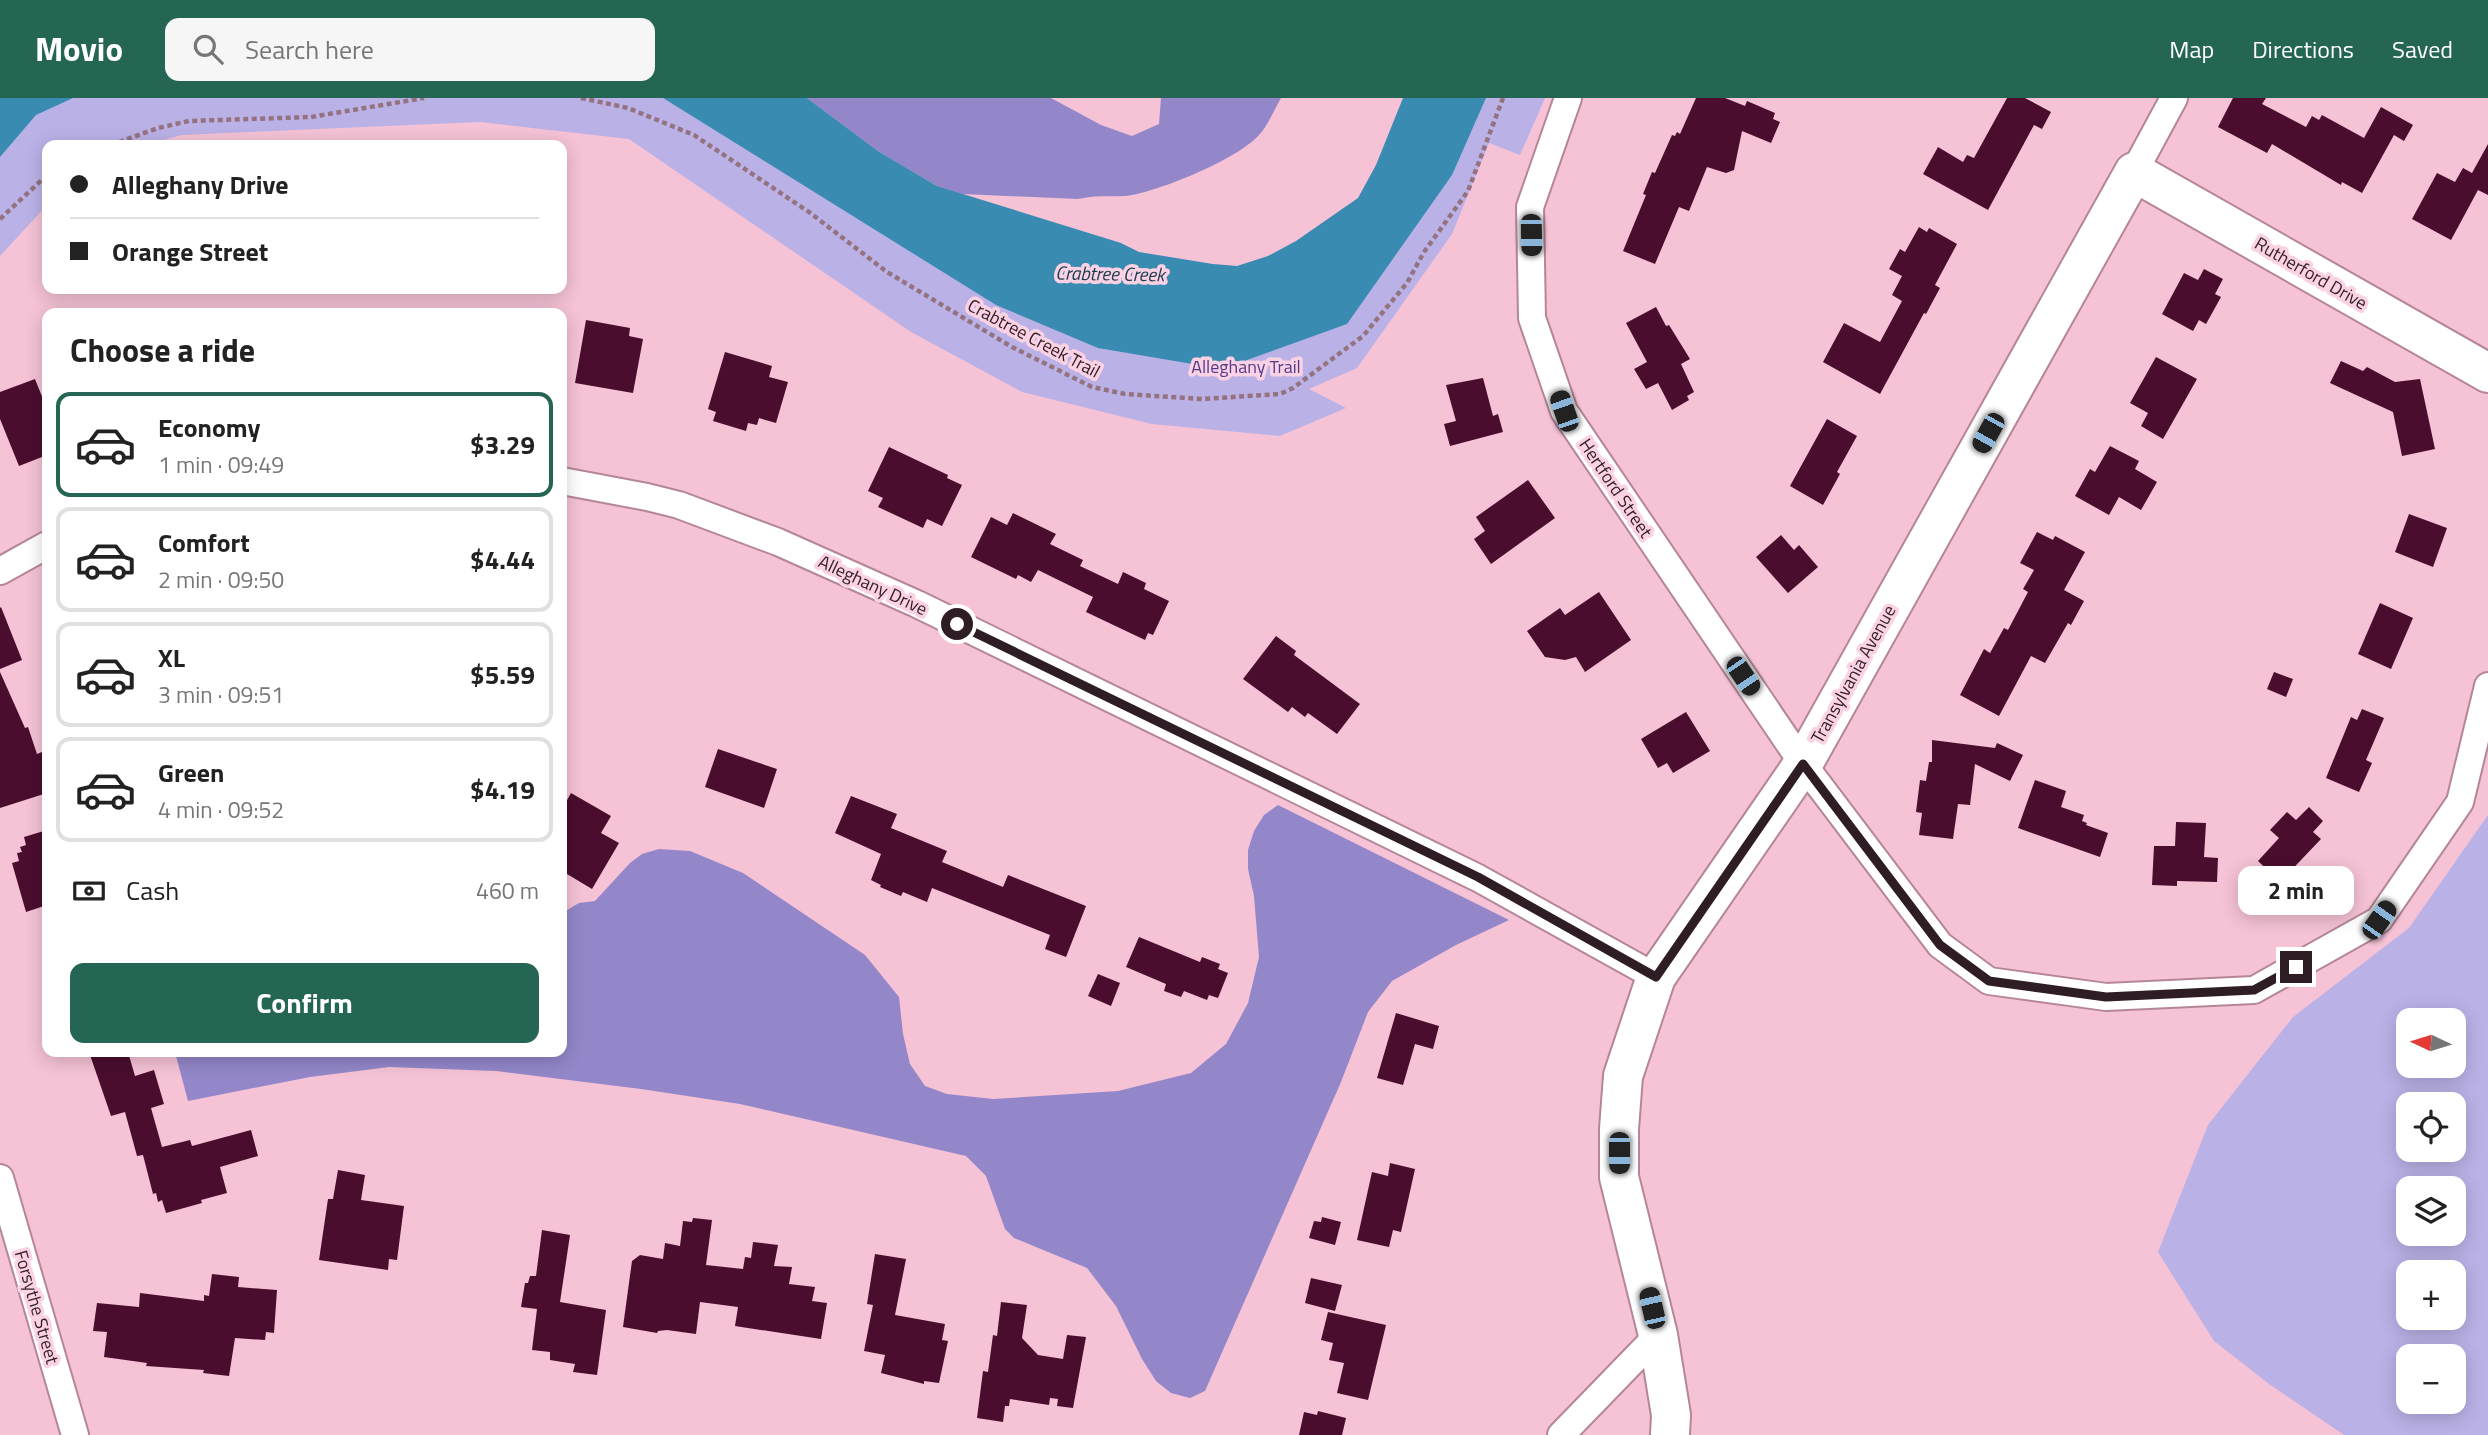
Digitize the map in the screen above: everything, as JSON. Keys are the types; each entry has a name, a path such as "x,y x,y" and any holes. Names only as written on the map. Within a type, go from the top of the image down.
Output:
{"street":[{"name":"Hertford Street","path":"1568,98 1530,207 1532,318 1564,411 1803,764 1940,945 1989,981 2106,997 2254,990 2379,920 2460,802 2488,686"},
{"name":"Transylvania Avenue","path":"1670,1435 1671,1415 1658,1335 1619,1177 1623,1076 1656,977 1803,764 2174,98"},
{"name":"Rutherford Drive","path":"2134,172 2488,373"},
{"name":"Alleghany Drive","path":"567,482 679,505 778,542 917,604 1478,877 1656,977"},
{"path":"0,571 42,548"},
{"name":"Forsythe Street","path":"0,1178 75,1435"},
{"path":"1561,1435 1658,1335"}],"path":[{"path":"125,140 189,121 311,117 424,98"},
{"name":"Crabtree Creek Trail","path":"581,98 628,108 694,135 809,212 887,272 1012,347 1092,387 1125,394 1202,399 1280,394 1293,388 1363,336 1407,283 1424,252 1468,191 1503,98"},
{"path":"0,219 42,180"}],"green space":[{"name":"Alleghany Trail","path":"4,98 759,98 967,232 1276,298 1390,197 1431,98 1545,98 1520,155 1489,143 1452,234 1357,368 1309,389 1346,408 1280,436 1152,424 1022,392 911,332 629,139 480,122 181,135 164,140 42,140 42,210 0,256 0,103"},
{"path":"2488,815 2488,1435 2344,1435 2269,1384 2214,1341 2158,1252 2208,1125 2293,1017 2409,928"}],"shaded area":[{"path":"807,98 1051,98 1101,125 1132,136 1159,124 1161,98 1281,98 1259,135 1216,164 1140,193 1078,199 962,194 937,186 878,151"},
{"path":"1278,805 1509,920 1456,945 1392,981 1368,1012 1341,1082 1205,1391 1190,1398 1171,1393 1156,1381 1116,1306 1087,1268 1014,1238 1005,1229 986,1176 966,1156 740,1104 496,1071 389,1067 310,1077 188,1101 176,1057 567,1057 567,910 579,903 595,901 630,863 642,854 659,849 690,851 743,873 865,955 899,997 910,1064 925,1086 947,1094 993,1099 1118,1091 1191,1073 1226,1044 1248,1003 1259,957 1248,850 1254,831 1264,815"}],"water":[{"path":"0,98 73,98 36,115 0,157"},
{"name":"Crabtree Creek","path":"663,98 807,98 878,151 937,186 1121,243 1139,252 1237,266 1268,256 1296,241 1358,198 1376,165 1403,98 1486,98 1452,175 1347,324 1222,369 1098,348 996,305"}],"building":[{"path":"1696,98 1725,98 1745,106 1747,101 1775,113 1773,119 1780,122 1771,143 1742,131 1734,170 1726,173 1707,167 1689,211 1679,207 1655,264 1623,251 1646,195 1643,194 1652,172 1655,173 1672,135 1675,136 1677,132 1680,134"},
{"path":"2007,98 2025,98 2051,112 2042,129 2034,125 1988,210 1923,174 1938,147 1963,162 1967,155 1974,158"},
{"path":"2233,98 2266,98 2262,104 2306,127 2312,116 2319,120 2322,115 2364,138 2381,107 2413,125 2404,141 2394,135 2362,193 2342,182 2341,185 2272,144 2267,153 2218,127"},
{"path":"2488,144 2488,195 2478,190 2451,240 2412,219 2437,173 2455,182 2463,168 2472,173"},
{"path":"1919,227 1927,232 1929,228 1957,244 1935,285 1940,288 1880,394 1823,362 1844,323 1880,342 1902,301 1892,295 1902,276 1889,269 1900,249 1905,252"},
{"path":"2204,269 2223,279 2215,294 2221,297 2206,324 2199,320 2193,331 2162,314 2184,273 2198,280"},
{"path":"1656,307 1690,359 1681,364 1694,392 1687,396 1689,400 1672,410 1658,383 1646,389 1634,369 1647,362 1626,323"},
{"path":"586,320 630,328 629,336 643,339 633,393 575,383"},
{"path":"725,352 772,366 769,377 788,382 776,423 759,418 757,425 748,423 746,431 713,421 716,412 708,409"},
{"path":"2156,357 2197,379 2163,439 2141,426 2148,413 2130,403"},
{"path":"2341,361 2363,371 2367,367 2395,382 2420,379 2435,449 2402,456 2393,412 2330,383"},
{"path":"1483,378 1493,416 1498,414 1503,432 1450,446 1444,424 1456,421 1446,385"},
{"path":"35,379 42,396 42,457 19,466 0,419 0,392"},
{"path":"1827,419 1857,436 1823,505 1790,486"},
{"path":"2110,446 2139,461 2135,469 2157,482 2141,510 2119,497 2109,515 2075,496 2090,469 2095,472"},
{"path":"889,447 948,475 947,478 962,485 942,526 927,519 923,528 878,507 883,498 868,491"},
{"path":"1528,480 1555,518 1491,564 1474,539 1485,531 1476,517"},
{"path":"1013,513 1056,534 1050,544 1083,560 1080,566 1118,584 1123,572 1146,583 1144,589 1169,601 1153,635 1148,633 1145,640 1086,612 1093,597 1038,570 1031,582 1018,575 1016,579 971,557 991,517 1007,525"},
{"path":"2409,514 2447,528 2433,567 2395,552"},
{"path":"2037,532 2053,540 2055,536 2085,552 2064,590 2084,601 2045,663 2031,656 1999,716 1960,695 1984,649 1990,653 2004,628 2008,630 2028,592 2023,589 2034,570 2020,563"},
{"path":"1781,535 1794,550 1799,545 1818,567 1788,593 1756,557"},
{"path":"1599,592 1631,640 1585,672 1576,657 1565,660 1545,657 1527,631 1560,608 1565,615"},
{"path":"2380,603 2413,618 2391,669 2358,654"},
{"path":"0,608 22,660 0,669"},
{"path":"1276,636 1296,651 1294,655 1360,704 1337,734 1308,713 1305,717 1292,707 1288,712 1243,679"},
{"path":"0,672 25,728 28,727 37,754 42,752 42,795 0,808"},
{"path":"2274,672 2293,679 2286,697 2267,689"},
{"path":"2362,709 2384,718 2366,760 2372,763 2359,792 2326,778 2351,717 2357,720"},
{"path":"1686,712 1710,751 1673,773 1667,763 1658,768 1641,739"},
{"path":"1932,740 1995,748 1997,743 2023,755 2010,781 1975,764 1970,805 1958,804 1953,839 1919,835 1922,813 1916,812 1920,780 1926,781 1929,762 1932,762"},
{"path":"718,749 777,769 764,808 705,787"},
{"path":"2035,780 2066,791 2061,807 2084,815 2082,821 2087,823 2086,825 2108,833 2100,857 2018,828"},
{"path":"571,793 611,816 601,833 619,843 592,889 567,874 567,800"},
{"path":"851,796 897,814 891,828 947,851 942,862 1003,887 1008,875 1086,906 1066,957 1045,949 1050,935 932,888 927,902 903,892 901,896 880,887 881,885 871,880 881,854 835,833"},
{"path":"2309,807 2323,821 2313,832 2321,839 2280,882 2258,861 2279,838 2270,830 2287,812 2296,820"},
{"path":"2176,822 2206,823 2204,857 2218,858 2217,882 2177,881 2177,886 2152,885 2154,846 2175,846"},
{"path":"42,832 42,907 26,912 12,863 19,861 17,853 22,852 20,847 26,845 24,837"},
{"path":"1139,937 1200,962 1202,957 1220,964 1218,969 1228,973 1218,998 1209,995 1207,1000 1184,991 1181,997 1164,991 1166,984 1126,967"},
{"path":"1098,974 1120,983 1111,1006 1088,996"},
{"path":"1396,1013 1439,1026 1433,1049 1415,1044 1403,1085 1377,1078"},
{"path":"91,1057 129,1057 135,1076 154,1070 164,1104 151,1108 162,1147 190,1140 192,1146 251,1130 258,1156 220,1167 227,1193 166,1213 162,1200 158,1202 156,1193 153,1194 143,1155 137,1156 125,1112 111,1116"},
{"path":"1390,1163 1415,1169 1401,1232 1393,1230 1389,1247 1357,1240 1372,1172 1388,1176"},
{"path":"338,1170 365,1175 361,1200 404,1206 397,1260 389,1259 388,1270 319,1260 328,1199 333,1199"},
{"path":"1322,1217 1341,1222 1335,1245 1309,1238 1314,1221 1321,1222"},
{"path":"693,1218 712,1220 706,1265 743,1269 745,1257 751,1258 753,1242 778,1245 774,1266 792,1267 789,1284 815,1287 812,1301 827,1303 821,1339 735,1326 738,1307 700,1302 696,1334 667,1330 657,1333 623,1327 632,1261 640,1255 663,1259 665,1243 680,1246 683,1221 692,1222"},
{"path":"542,1230 570,1235 560,1302 606,1310 597,1375 573,1372 575,1364 550,1360 550,1352 532,1350 537,1309 521,1307 525,1283 528,1283 530,1276 536,1276"},
{"path":"875,1254 906,1259 895,1315 945,1324 942,1340 948,1341 939,1383 924,1381 924,1384 881,1373 885,1355 864,1351 873,1305 867,1304"},
{"path":"212,1274 239,1277 238,1287 277,1290 274,1333 266,1332 265,1340 235,1338 229,1376 203,1373 204,1370 146,1366 147,1363 104,1357 107,1332 93,1331 97,1303 139,1307 140,1293 204,1301 204,1295 209,1296"},
{"path":"1311,1278 1342,1285 1335,1311 1305,1303"},
{"path":"1001,1302 1027,1305 1022,1338 1038,1355 1063,1359 1067,1335 1086,1337 1073,1408 1057,1406 1058,1399 1050,1398 1049,1405 1010,1399 1009,1406 1005,1406 1003,1422 977,1418 983,1371 988,1372 993,1335 997,1336"},
{"path":"1328,1312 1386,1325 1368,1400 1337,1393 1344,1363 1329,1360 1333,1343 1321,1340"},
{"path":"1318,1411 1346,1418 1342,1435 1299,1435 1304,1412 1317,1415"}],"route":[{"path":"957,624 1478,877 1656,977 1803,764 1940,945 1989,981 2106,997 2254,990 2296,967"}]}
